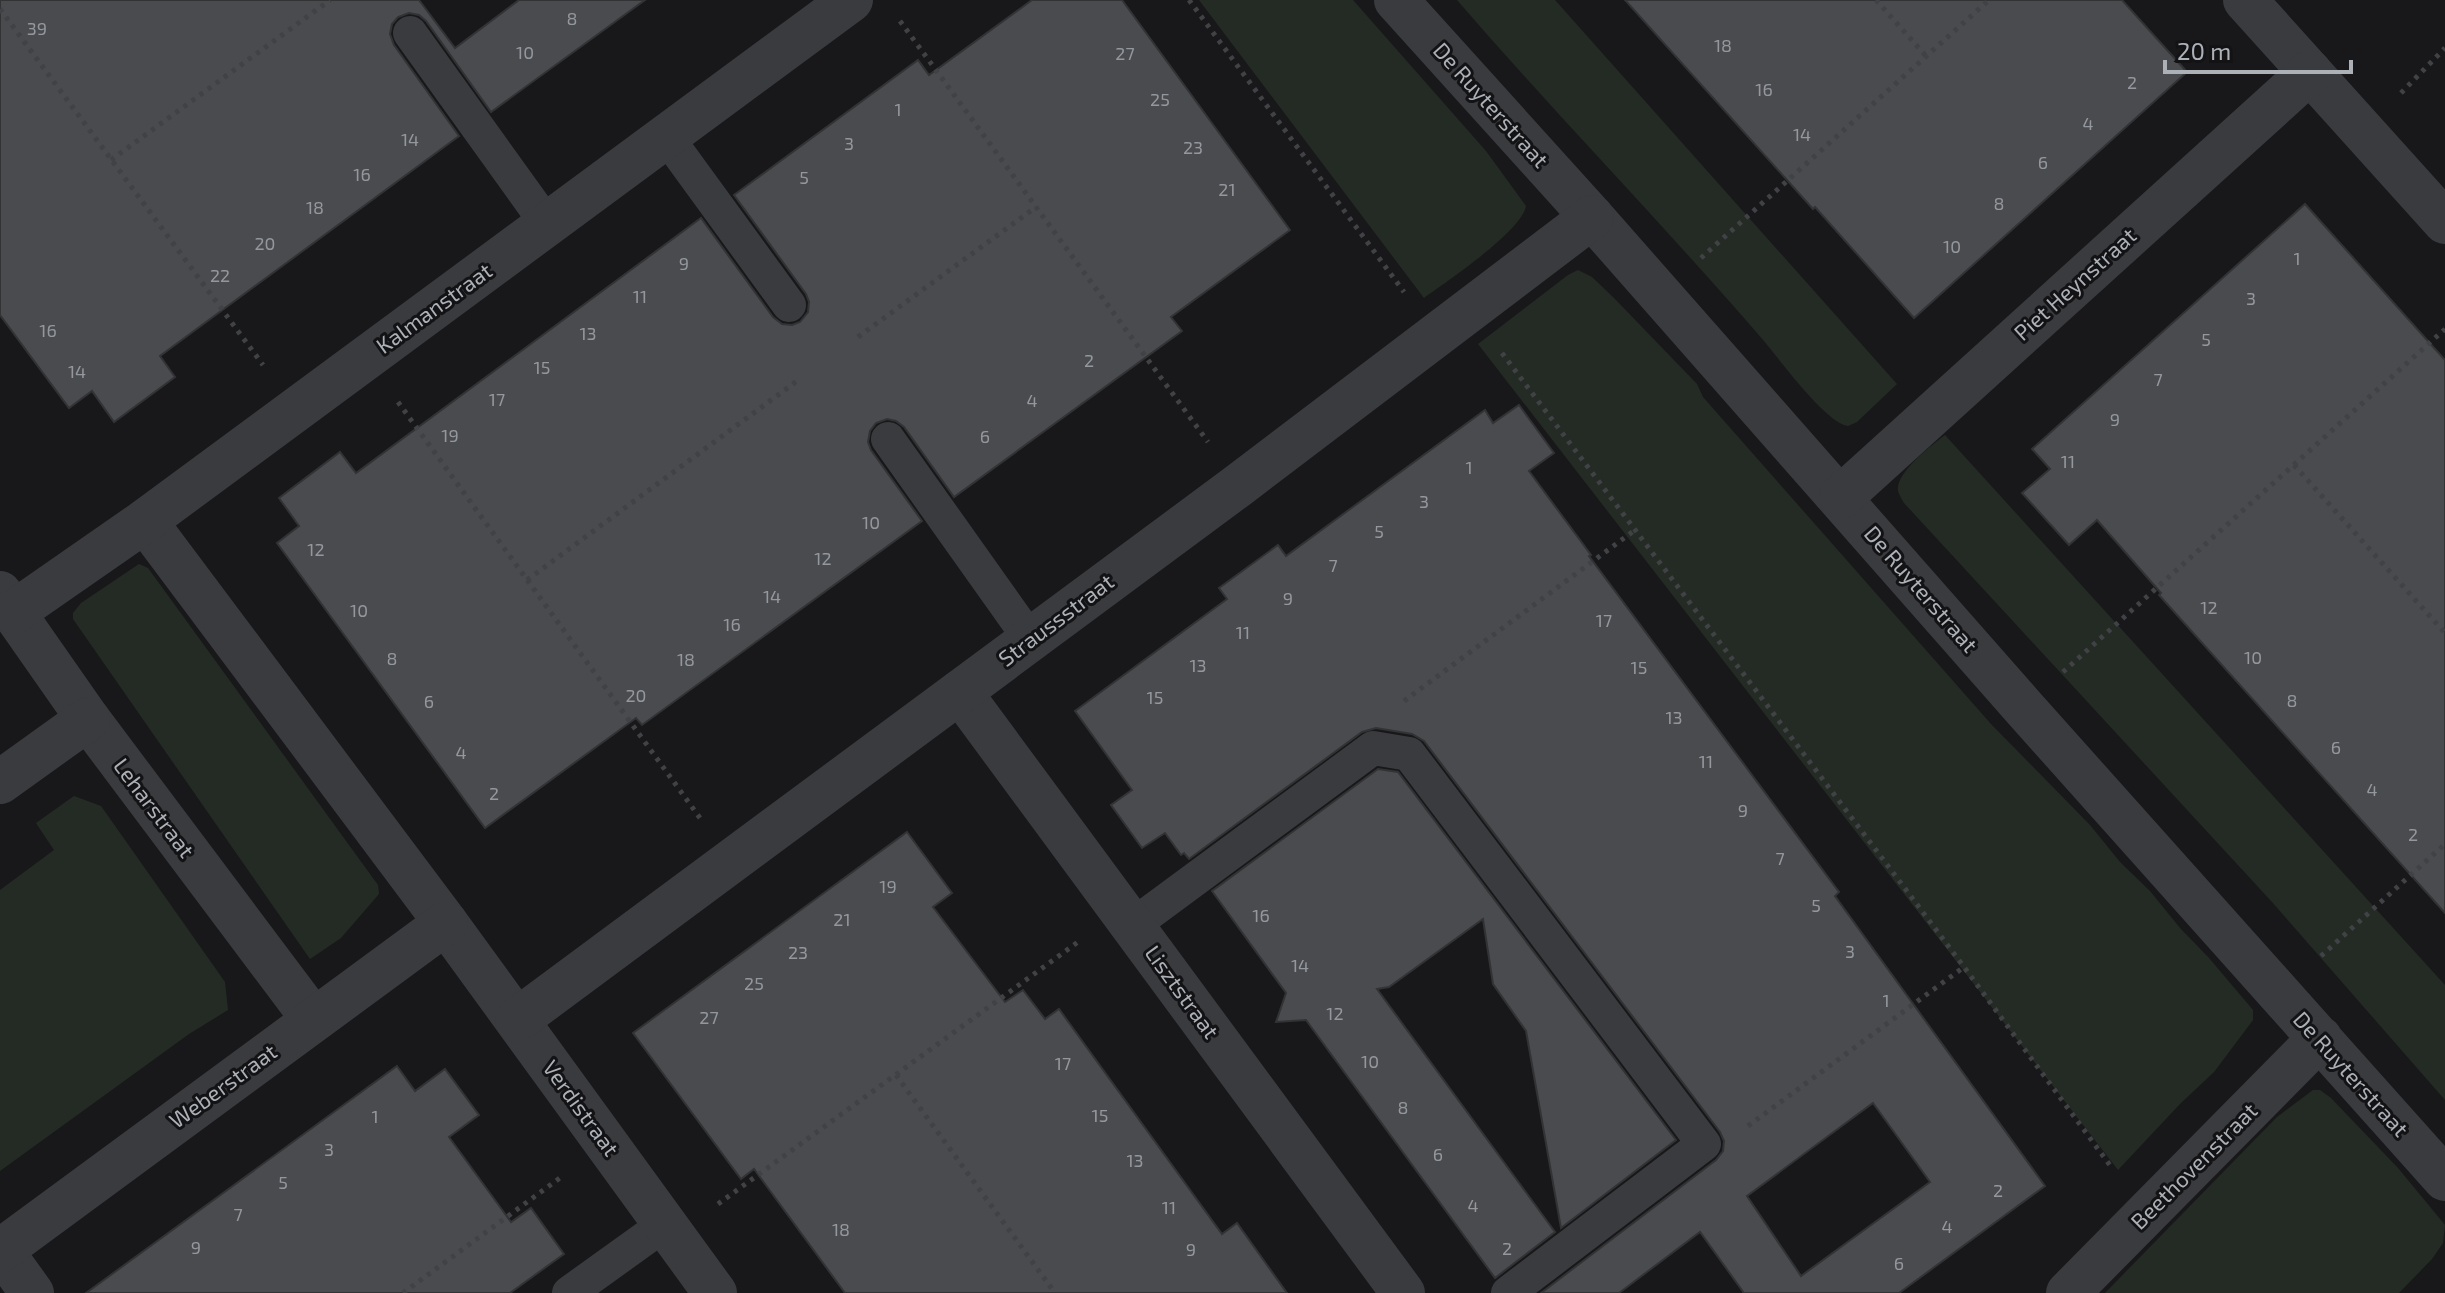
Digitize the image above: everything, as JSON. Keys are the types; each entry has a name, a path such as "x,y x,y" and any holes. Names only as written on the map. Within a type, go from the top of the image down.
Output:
{"street":[{"name":"Kalmanstraat","path":"7,602 145,521 851,0"},
{"name":"De Ruyterstraat","path":"1396,0 2445,1179"},
{"path":"2245,0 2445,222"},
{"name":"Piet Heynstraat","path":"1841,497 2310,72"},
{"name":"Straussstraat","path":"517,1020 1239,485 1592,217"},
{"path":"145,521 446,923"},
{"name":"Leharstraat","path":"7,602 88,719 313,1019"},
{"name":"Lisztstraat","path":"960,692 1403,1293"},
{"path":"0,782 88,719"},
{"name":"Weberstraat","path":"0,1251 446,923"},
{"name":"Verdistraat","path":"446,923 715,1293"},
{"name":"Beethovenstraat","path":"2068,1293 2320,1038"},
{"path":"0,1251 32,1293"}],"lane":[{"path":"410,33 547,224"},
{"path":"666,136 789,305"},
{"path":"888,439 1030,639"},
{"path":"1127,918 1373,748 1409,754 1704,1144 1508,1293"},
{"path":"569,1293 669,1230"}],"path":[{"path":"111,160 330,0"},
{"path":"1189,0 1452,322 1635,530 2146,1214"},
{"path":"1876,0 1926,56"},
{"path":"1660,294 1989,0"},
{"path":"0,9 295,409"},
{"path":"893,12 1239,485"},
{"path":"858,337 1036,207"},
{"path":"2024,708 2445,329"},
{"path":"366,358 731,860"},
{"path":"527,580 797,381"},
{"path":"2294,465 2445,633"},
{"path":"1373,748 1396,707 1635,530"},
{"path":"2279,995 2445,844"},
{"path":"669,1230 1127,918"},
{"path":"1704,1144 1726,1142 1964,967"},
{"path":"896,1075 1055,1293"},
{"path":"403,1293 606,1143"}],"shaded area":[{"path":"1199,0 1353,0 1486,151 1526,206 1521,216 1498,242 1424,298"},
{"path":"1457,0 1555,0 1897,384 1857,422 1848,426 1828,414"},
{"path":"1578,270 1592,277 1614,298 1697,384 1703,397 1991,724 2090,825 2253,1010 2253,1020 2214,1072 2118,1170 1478,344"},
{"path":"1945,435 2445,985 2445,1100 2272,902 1904,503 1898,491 1902,476"},
{"path":"139,564 148,568 378,885 379,894 341,938 310,959 73,619 73,613 81,603"},
{"path":"74,796 101,806 225,982 228,1010 189,1034 0,1171 0,890 54,850 36,823"},
{"path":"2313,1090 2320,1090 2331,1098 2398,1168 2445,1225 2443,1243 2399,1293 2105,1293 2277,1117"}],"building":[{"path":"0,0 419,0 455,48 519,0 645,0 491,112 426,21 419,15 409,13 398,17 392,24 390,34 394,45 459,136 160,356 175,377 114,422 92,391 69,408 0,315"},
{"path":"1032,0 1122,0 1290,230 1171,317 1182,331 954,497 904,427 887,419 876,423 870,431 868,442 871,450 922,521 642,725 636,718 485,828 277,543 299,526 279,498 340,452 356,473 701,218 773,317 782,324 800,322 808,312 806,294 734,195 918,60 929,75"},
{"path":"1625,0 2122,0 2187,72 1914,318"},
{"path":"2305,204 2445,360 2445,913 2159,595 2161,593 2097,520 2069,545 2022,493 2050,469 2032,449"},
{"path":"1519,405 1554,453 1529,471 1839,892 1835,896 2045,1186 1899,1293 1744,1293 1700,1232 1619,1293 1541,1293 1716,1160 1723,1151 1724,1141 1424,741 1412,734 1376,728 1362,732 1189,859 1184,853 1181,855 1165,833 1142,848 1111,805 1132,790 1075,711 1227,599 1219,588 1278,545 1286,556 1485,410 1493,423","holes":["1873,1103 1930,1182 1801,1276 1747,1196"]},
{"path":"1378,769 1398,772 1676,1140 1561,1228 1526,1031 1493,984 1483,919 1389,987 1377,989 1555,1232 1495,1278 1306,1020 1276,1022 1286,993 1212,891"},
{"path":"907,832 952,893 933,907 1005,1002 1023,990 1045,1019 1059,1009 1222,1234 1237,1223 1287,1293 845,1293 754,1169 741,1179 633,1033"},
{"path":"397,1066 415,1091 445,1069 479,1115 449,1137 511,1222 531,1208 564,1254 510,1293 86,1293"}]}
